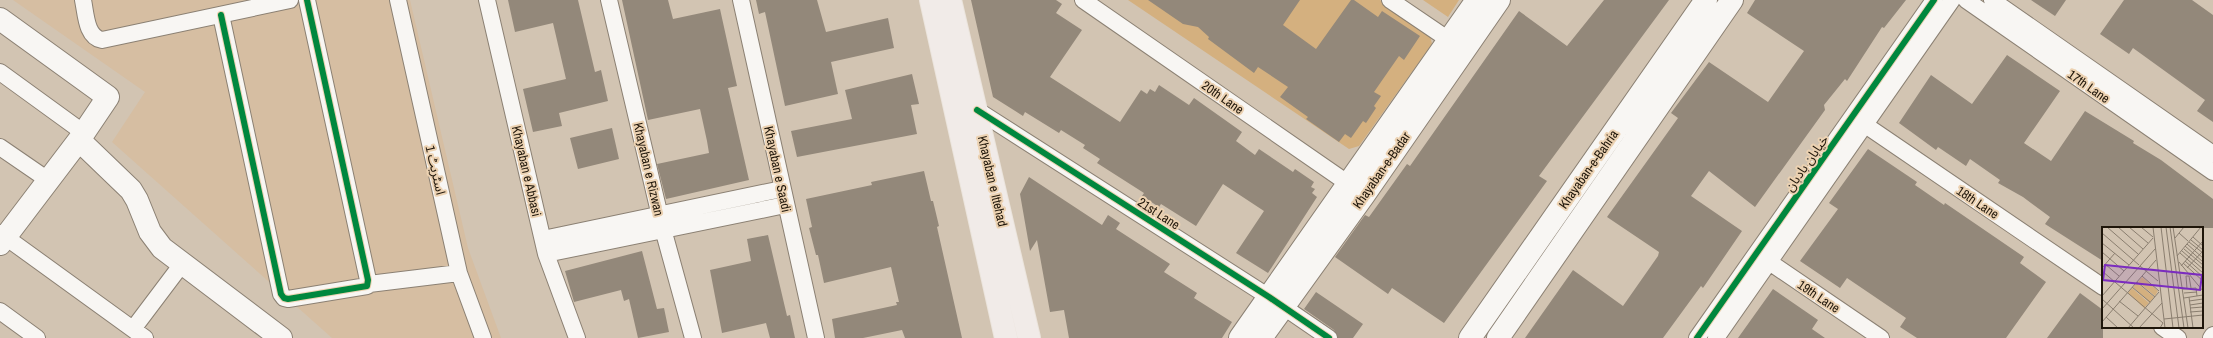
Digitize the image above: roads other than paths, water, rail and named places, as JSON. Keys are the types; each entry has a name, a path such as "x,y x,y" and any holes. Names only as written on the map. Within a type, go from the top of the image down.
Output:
{"main road":[{"name":"Khayaban e Ittehad","path":"931,0 1006,338"},
{"name":"Khayaban e Ittehad","path":"950,0 977,110 1028,338"},
{"name":"Khayaban-e-Badar","path":"1356,189 1449,40 1477,0"},
{"name":"Khayaban-e-Badar","path":"1240,338 1276,301 1356,189 1499,0"},
{"name":"Khayaban-e-Bahria","path":"1470,338 1706,0"},
{"name":"Khayaban-e-Bahria","path":"1498,338 1732,0"},
{"path":"0,19 108,97 48,180 2,238"},
{"path":"81,136 131,190 138,200 150,232 162,248 281,338"},
{"name":"Khayaban-e-Badar","path":"1261,338 1276,301"}],"street":[{"path":"83,0 91,34 96,39 102,40 290,0"},
{"path":"307,0 369,284"},
{"name":"اسٹریٹ 1","path":"398,0 459,273 483,338"},
{"name":"Khayaban e Abbasi","path":"487,0 545,246 577,338"},
{"name":"Khayaban e Rizwan","path":"609,0 660,214 693,338"},
{"name":"Khayaban e Saadi","path":"741,0 785,205 816,338"},
{"name":"20th Lane","path":"1082,0 1356,189"},
{"path":"1390,0 1449,40"},
{"name":"خیابان بادبان","path":"1697,338 1934,0"},
{"path":"1716,338 1952,0"},
{"name":"17th Lane","path":"1966,0 2213,172"},
{"name":"17th Lane","path":"1992,0 2213,154"},
{"path":"221,15 281,294 284,298 288,299 367,286 369,284 459,273"},
{"path":"0,72 81,136"},
{"name":"21st Lane","path":"977,110 1276,301 1329,338"},
{"name":"18th Lane","path":"1853,116 2102,286"},
{"path":"0,147 48,180"},
{"path":"545,246 660,214 782,189"},
{"path":"545,246 664,229 785,205"},
{"path":"2,238 139,334 182,264"},
{"name":"19th Lane","path":"1756,253 1881,338"},
{"path":"0,311 37,338"},
{"path":"2163,328 2178,338"}]}
